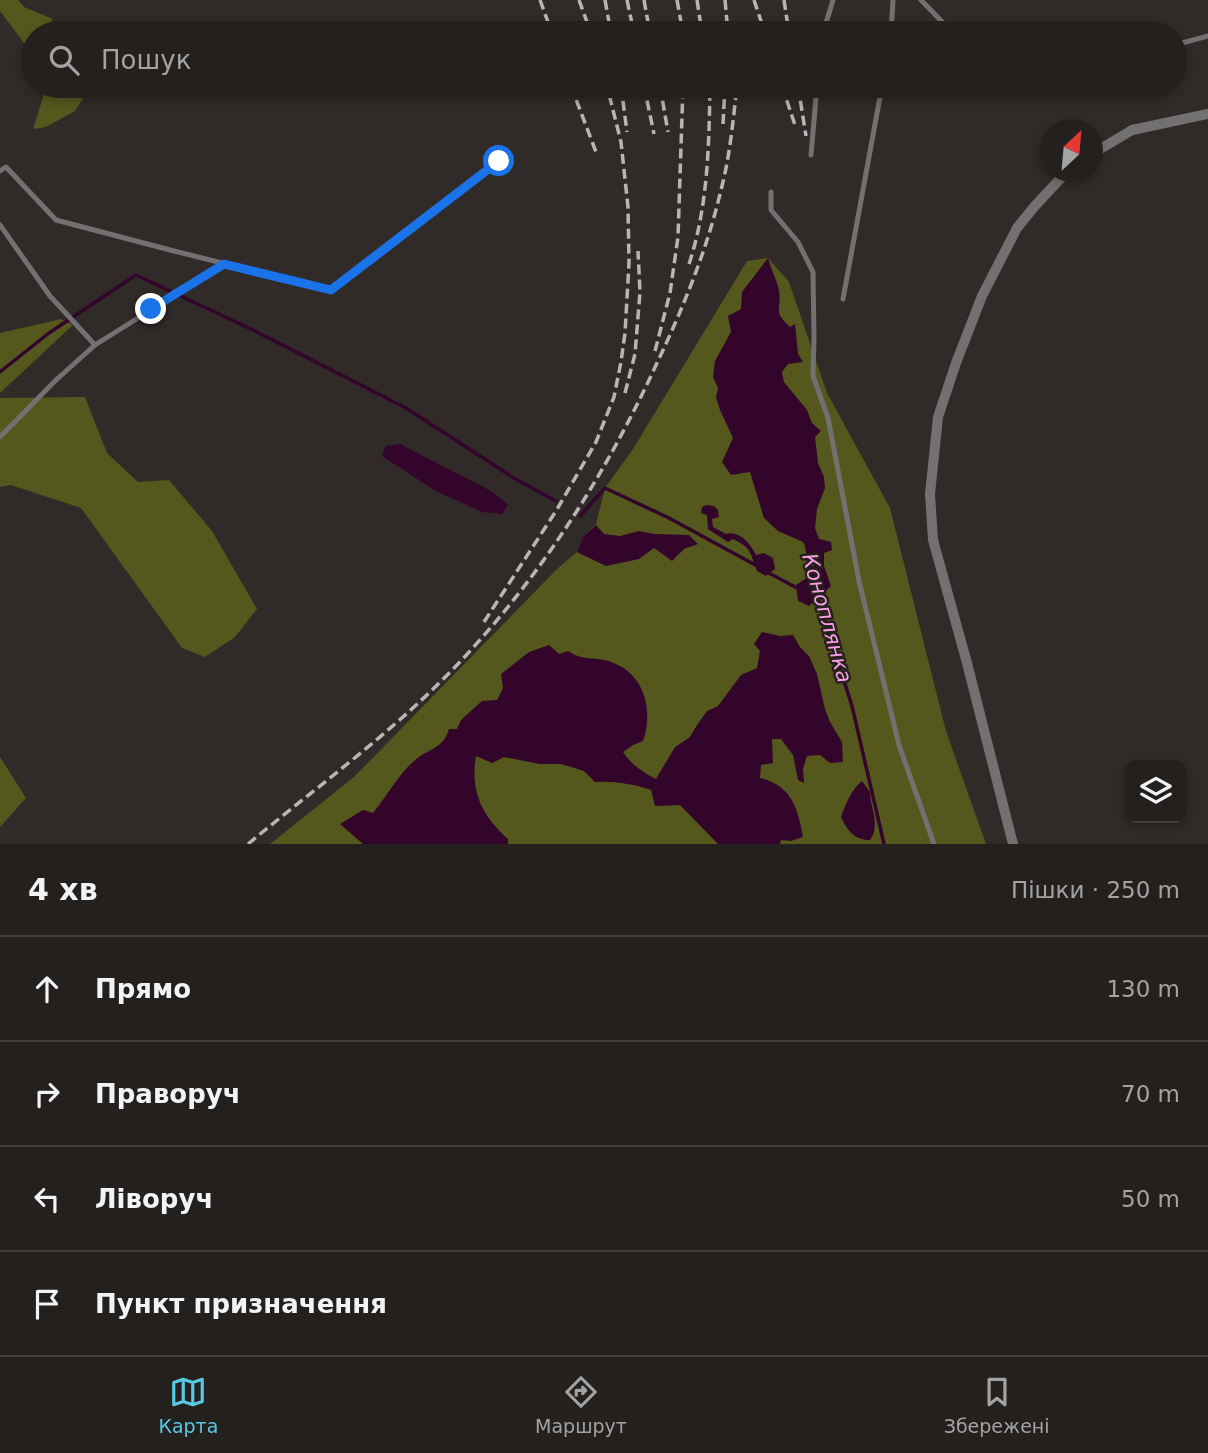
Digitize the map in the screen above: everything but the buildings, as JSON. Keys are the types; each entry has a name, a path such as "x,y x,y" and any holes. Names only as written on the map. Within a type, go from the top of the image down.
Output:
{"street":[{"path":"1103,148 1132,130 1208,114"},
{"path":"1013,844 933,540 930,494 938,417 982,296 1017,228 1057,182"}],"lane":[{"path":"827,21 834,0"},
{"path":"892,21 893,0"},
{"path":"923,1 942,21"},
{"path":"1187,42 1208,36"},
{"path":"811,155 816,98"},
{"path":"843,299 880,98"},
{"path":"0,171 6,167 56,220 331,290 499,161"},
{"path":"771,192 771,210 799,242 813,272 813,376 828,418 859,581 899,745 934,844"},
{"path":"0,225 50,296 95,345"},
{"path":"0,436 95,345 224,264"}],"green space":[{"path":"0,0 18,0 24,7 53,19 21,21 21,39 0,11"},
{"path":"43,98 83,98 75,111 46,127 33,129"},
{"path":"768,258 789,282 827,393 890,508 946,731 986,844 270,844 354,777 557,569 577,552 583,537 596,524 605,488 633,449 747,261"},
{"path":"61,319 73,325 0,393 0,333"},
{"path":"85,397 107,453 138,482 169,480 212,531 257,609 235,637 205,657 182,648 81,508 11,485 0,487 0,398"},
{"path":"0,757 26,798 0,827"}],"shaded area":[{"path":"768,258 779,291 779,313 790,327 795,324 798,354 803,362 788,364 782,372 784,382 807,410 812,423 821,431 815,437 825,488 817,509 815,528 819,539 831,542 832,550 824,553 824,566 831,586 809,606 798,601 796,585 808,577 814,565 803,542 778,531 764,518 750,472 731,475 722,462 733,438 716,397 718,388 713,377 715,361 731,332 728,316 741,309 742,292"},
{"path":"400,444 493,492 508,505 502,514 482,512 434,490 382,456 386,446"},
{"path":"714,506 718,510 719,517 712,519 713,527 726,534 740,536 756,555 764,553 773,558 775,569 766,576 757,571 750,552 744,545 733,539 728,542 708,529 707,515 701,513 702,507"},
{"path":"596,525 604,534 620,536 639,531 689,535 698,544 684,549 672,561 654,548 639,559 606,566 577,552 583,537"},
{"path":"762,632 780,636 793,635 809,656 817,674 825,709 842,742 843,762 830,763 820,755 807,756 803,769 804,783 798,780 793,755 781,739 772,739 773,763 761,765 760,778 779,786 791,799 799,817 803,837 791,841 781,840 780,844 718,844 680,805 655,806 651,790 624,783 595,782 584,771 561,764 540,764 504,757 492,763 476,756 475,780 480,802 491,821 508,839 508,844 363,844 340,824 363,810 373,813 408,767 439,745 449,729 457,729 461,720 482,701 497,700 503,688 501,674 529,652 549,645 559,654 568,651 579,657 606,660 622,667 639,684 646,705 646,729 643,741 623,752 638,768 656,779 675,747 690,737 707,711 718,706 741,675 757,668 760,651 754,644"},
{"path":"862,781 870,792 874,816 875,829 870,840 852,833 841,817 852,793"}],"waterway":[{"path":"0,372 49,333 136,275 251,329 406,408 517,480 556,501"},
{"path":"580,516 605,488 669,518 759,567"},
{"name":"Коноплянка","path":"807,548 812,574"},
{"path":"765,571 799,589"},
{"name":"Коноплянка","path":"817,596 852,706 884,844"}],"railway":[{"path":"540,0 548,21"},
{"path":"579,0 587,21"},
{"path":"605,0 609,21"},
{"path":"627,0 631,21"},
{"path":"644,0 648,21"},
{"path":"677,0 681,21"},
{"path":"697,0 700,21"},
{"path":"725,0 727,21"},
{"path":"754,0 761,21"},
{"path":"784,0 787,21"},
{"path":"576,98 596,152"},
{"path":"484,622 556,511 596,442 614,397 625,333 629,263 628,207 621,142 610,98"},
{"path":"623,98 627,132"},
{"path":"646,98 654,134"},
{"path":"662,98 668,132"},
{"path":"655,351 670,293 678,237 683,98"},
{"path":"689,264 704,198 710,98"},
{"path":"723,124 724,98"},
{"path":"248,844 381,736 432,690 516,597 569,523 616,445 637,404 694,278 709,235 724,177 736,98"},
{"path":"786,98 795,125"},
{"path":"800,98 806,136"},
{"path":"625,393 635,354 640,292 638,251"}],"route":[{"path":"151,309 224,264 331,290 499,161"}]}
